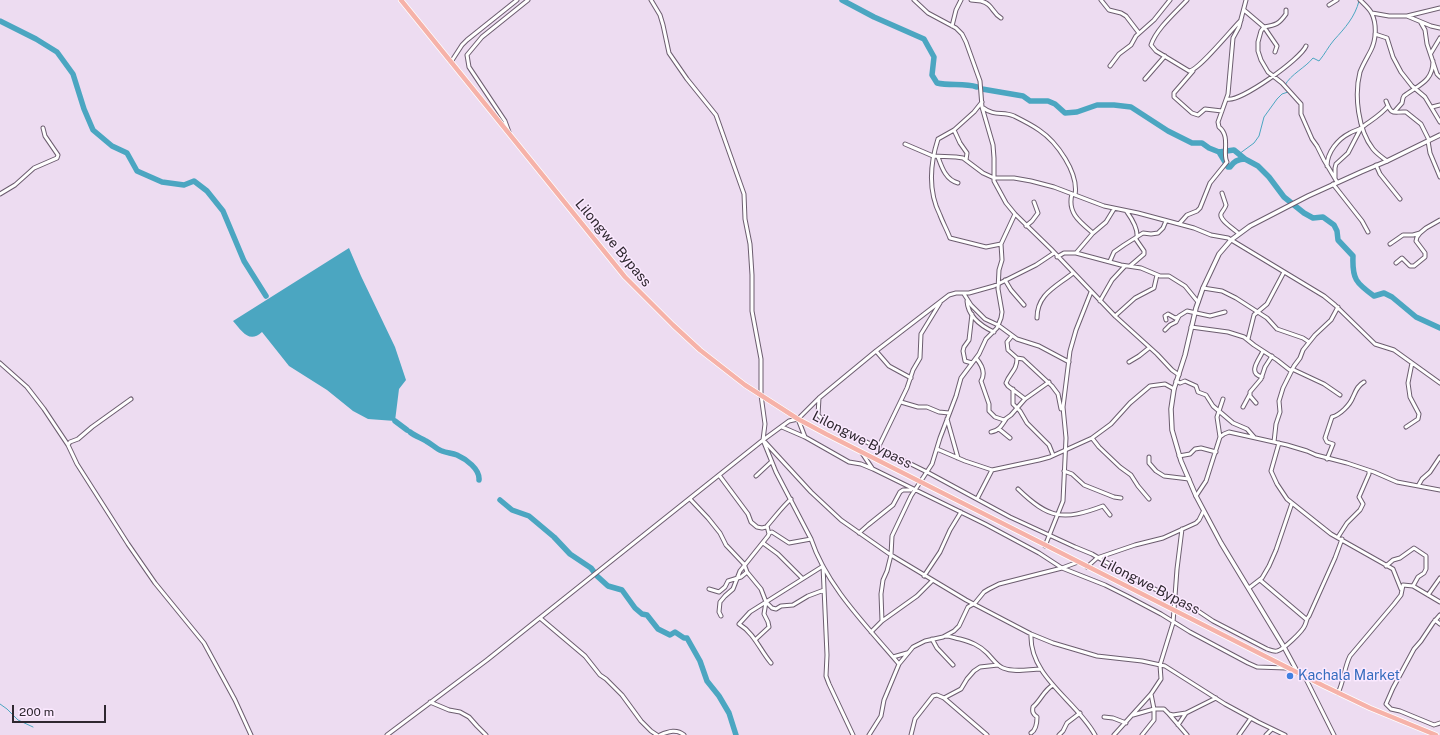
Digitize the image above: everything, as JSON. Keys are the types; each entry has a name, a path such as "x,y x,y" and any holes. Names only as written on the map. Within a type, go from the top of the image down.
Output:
{"main road":[{"name":"Lilongwe Bypass","path":"401,0 635,288 673,326 700,350 745,385 798,419 1045,546 1338,693 1436,735"}],"street":[{"path":"451,62 467,40 517,0"},
{"path":"510,136 505,121 469,67 467,55 482,37 528,0"},
{"path":"651,0 660,15 669,52 687,79 716,115 744,194 745,219 750,244 752,311 761,359 761,395 765,424 763,440 772,462 823,566 852,610 899,664"},
{"path":"914,0 928,13 952,26 962,34 968,47 980,81 982,107 994,152 994,178 1000,194 1026,226 1100,301 1179,375"},
{"path":"952,26 956,10 961,0"},
{"path":"971,0 981,0 988,4 994,10 996,15 1001,18"},
{"path":"1101,0 1109,10 1126,16 1139,33"},
{"path":"1110,66 1120,54 1131,45 1136,36 1154,20 1170,0"},
{"path":"1187,0 1168,21 1151,45 1152,48 1189,71 1193,71"},
{"path":"1179,224 1187,215 1197,211 1210,183 1227,162 1225,158 1226,143 1222,130 1218,125 1226,100 1233,38 1241,20 1246,0"},
{"path":"1329,5 1337,0"},
{"path":"1360,0 1372,13 1375,34 1374,44 1363,65 1359,79 1358,98 1361,127 1373,149 1387,161"},
{"path":"1372,13 1389,16 1407,16 1440,8"},
{"path":"1244,10 1264,27 1276,46 1275,52"},
{"path":"1264,27 1274,26 1280,22 1286,14 1286,10"},
{"path":"1407,16 1440,28"},
{"path":"1222,111 1205,109 1198,115 1192,113 1174,97 1174,93 1241,20"},
{"path":"1420,22 1425,30 1427,44 1437,74 1440,77"},
{"path":"1264,27 1260,36 1258,51 1263,64 1301,104 1301,114 1306,127 1336,181"},
{"path":"1375,34 1386,36 1398,68 1409,82 1422,93 1440,122"},
{"path":"1431,53 1440,38"},
{"path":"1226,100 1234,99 1247,93 1273,76 1303,52 1306,46"},
{"path":"1145,80 1165,56"},
{"path":"1394,112 1402,103 1404,96 1425,81 1432,71 1433,61"},
{"path":"1386,101 1391,110 1398,113 1406,112 1423,126 1430,153 1440,177"},
{"path":"982,102 974,112 954,130 938,139 933,156 931,172 933,194 939,215 947,228 950,238 986,246 1001,244"},
{"path":"1432,107 1440,105"},
{"path":"1327,166 1328,156 1333,148 1347,135 1377,116 1388,106"},
{"path":"982,107 991,113 1014,116 1040,130 1057,148 1069,165 1076,186 1071,207 1075,216 1093,233"},
{"path":"1336,181 1335,166 1348,153 1361,127"},
{"path":"0,194 15,185 34,168 38,168 57,158 58,155 45,136 43,128"},
{"path":"954,130 960,144 967,153 966,160"},
{"path":"1298,673 1203,512 1179,456 1171,424 1171,404 1176,381 1185,355 1191,327 1203,288 1219,254 1238,233 1333,184 1336,181 1387,161 1440,135"},
{"path":"906,144 933,156 956,156 966,160 983,173 994,178 1014,178 1054,187 1114,209 1197,228 1211,236 1221,236 1231,240 1324,296 1338,307 1375,344 1394,350 1440,383"},
{"path":"938,157 947,176 954,182 958,183"},
{"path":"1376,165 1380,174 1400,199"},
{"path":"1333,184 1362,221 1368,232"},
{"path":"1222,193 1226,206 1221,214 1221,217 1225,223 1231,226 1238,233"},
{"path":"1026,226 1038,213 1034,202"},
{"path":"1076,253 1093,233 1106,222 1114,209"},
{"path":"1126,211 1134,222 1138,232 1136,237 1144,251 1144,254 1130,266"},
{"path":"882,621 881,594 883,580 887,572 892,536 914,490 932,464 961,378 976,358 986,339 994,332 1002,315 998,289 999,270 1002,260 1001,244 1015,214"},
{"path":"1396,263 1402,258 1410,266 1414,266 1425,257 1425,253 1416,241 1417,237 1426,228 1434,225 1440,220"},
{"path":"1110,261 1114,252 1136,237 1145,233 1158,233 1163,228 1166,221"},
{"path":"1390,244 1403,235 1420,233"},
{"path":"387,735 540,618 763,440 793,419 798,419 819,398 876,351 949,295 956,293 964,294 998,284 1036,265 1054,253"},
{"path":"1057,257 1064,253 1076,253 1125,266 1141,268 1156,275 1169,276 1185,286 1198,302"},
{"path":"1100,301 1108,285 1125,266"},
{"path":"1248,339 1254,315 1266,304 1284,272"},
{"path":"1037,318 1037,312 1043,297 1073,273"},
{"path":"1115,316 1134,298 1154,288 1156,275"},
{"path":"1005,280 1024,305"},
{"path":"1203,288 1222,291 1236,298 1267,318 1276,329 1303,338 1309,342"},
{"path":"1045,546 1062,501 1066,449 1063,407 1069,362 1074,336 1092,292"},
{"path":"964,294 971,305 985,320 998,325 1012,336 1027,343 1039,346 1069,362"},
{"path":"967,299 968,306 972,314 983,326 994,332"},
{"path":"878,448 901,402 920,356 921,334 941,301"},
{"path":"1274,442 1276,424 1280,412 1279,401 1283,388 1303,350 1331,320 1338,307"},
{"path":"1166,320 1166,316 1168,314 1175,318 1187,312 1210,316 1225,312"},
{"path":"972,314 973,318 970,325 969,340 964,347 963,352 964,360 972,363"},
{"path":"1165,330 1167,327 1176,322 1178,317"},
{"path":"1191,327 1228,332 1248,339 1254,345 1292,370 1324,384 1340,395"},
{"path":"1012,336 1007,342 1007,348 1017,358 1023,359 1049,382 1058,394 1063,414"},
{"path":"1129,362 1149,348"},
{"path":"876,351 890,366 911,378"},
{"path":"1262,377 1255,373 1254,369 1263,351"},
{"path":"1243,407 1251,390 1262,377 1266,365 1272,356"},
{"path":"976,358 984,373 981,381 989,404 989,411 995,417 1004,420 1006,419"},
{"path":"1017,358 1017,366 1009,376 1006,383 1025,399"},
{"path":"0,363 27,387 68,445 77,464 128,544 155,583 196,632 208,649 251,735"},
{"path":"1406,427 1418,419 1419,414 1410,397 1408,383 1412,363"},
{"path":"1176,381 1180,383 1185,381 1196,386 1199,393 1206,396 1218,410 1233,423 1247,429 1254,437"},
{"path":"991,432 995,432 999,429 1006,419 1025,399 1049,382"},
{"path":"1327,459 1329,449 1333,444 1327,442 1325,438 1332,416 1337,415 1352,399 1356,388 1364,382"},
{"path":"937,449 992,470 1025,464 1053,455 1092,438 1111,424 1130,403 1153,385 1165,384 1174,389"},
{"path":"1013,389 1012,403 1022,414 1027,423 1049,445 1053,455"},
{"path":"1250,394 1256,403"},
{"path":"819,398 818,411 820,417 1010,517 1092,554 1138,581 1192,607 1213,621 1275,652 1284,647 1300,632 1305,625 1306,619 1309,616 1335,558 1340,538 1347,523 1360,510 1363,504 1359,497 1369,471"},
{"path":"68,445 70,442 78,439 131,399"},
{"path":"1196,496 1206,480 1216,452 1220,437 1217,419 1218,410 1223,400"},
{"path":"901,402 918,407 927,407 939,412 949,413"},
{"path":"798,419 805,437"},
{"path":"947,419 958,458"},
{"path":"1232,432 1233,423"},
{"path":"782,427 805,437 849,462 861,464 873,469 961,512 1039,553 1062,568 1105,585 1257,667 1288,668"},
{"path":"999,429 1010,438"},
{"path":"1220,437 1224,434 1232,432 1279,443 1327,459 1347,463 1390,480 1440,490"},
{"path":"1092,438 1099,447 1120,467 1131,475 1138,486 1149,498"},
{"path":"763,440 827,509 890,555 932,581 1031,634 1053,643 1097,656 1160,665 1170,669 1216,698 1285,735"},
{"path":"1279,443 1271,471 1285,496 1327,532 1340,538 1394,571 1401,589"},
{"path":"1179,456 1190,454 1201,448 1216,452"},
{"path":"862,452 873,469"},
{"path":"1149,457 1149,463 1161,475 1189,479"},
{"path":"1418,486 1440,457"},
{"path":"756,476 772,462"},
{"path":"977,499 992,470"},
{"path":"1064,471 1078,478 1084,485 1114,497 1121,498"},
{"path":"720,475 748,514 751,522 757,527 766,527 777,516 782,507 791,499"},
{"path":"1018,489 1032,502 1048,513 1057,516 1091,511 1104,506 1110,515"},
{"path":"859,533 893,505 900,492 914,490"},
{"path":"690,499 720,533 726,545 744,564 747,572 761,589 766,602 764,614 769,627 755,640"},
{"path":"1249,588 1264,575 1274,555 1292,503"},
{"path":"924,576 940,552 950,530 961,512"},
{"path":"1087,567 1098,558 1135,545 1163,538 1196,523 1203,512"},
{"path":"766,527 769,533"},
{"path":"1114,735 1151,694 1161,679 1160,665 1174,623 1177,569 1182,529"},
{"path":"769,533 772,532 790,543 811,539"},
{"path":"721,616 719,612 720,602 733,589 744,564 769,533"},
{"path":"762,543 778,554 802,578"},
{"path":"1386,566 1393,560 1400,558 1414,548 1426,556 1427,565 1424,573 1418,577 1413,586"},
{"path":"869,735 881,716 884,700 899,664 907,653 917,645 954,631 959,626 966,610 984,592 999,584 1062,568 1078,562"},
{"path":"771,663 763,654 748,631 739,624 746,616 766,602 823,566"},
{"path":"823,566 828,655 826,676 853,735"},
{"path":"709,589 719,592 725,588 728,581 740,577 747,572"},
{"path":"1428,595 1440,578"},
{"path":"1260,580 1306,619"},
{"path":"871,632 882,621 917,596 932,581"},
{"path":"1338,693 1344,680 1347,663 1350,656 1394,604 1400,595 1404,584 1413,586 1440,602"},
{"path":"766,602 776,609 781,606 793,605 808,596 824,590"},
{"path":"1440,615 1410,656 1386,704 1391,709 1400,711 1434,725 1440,723"},
{"path":"540,618 585,656 600,675 622,695 640,721 657,735"},
{"path":"1435,620 1440,624"},
{"path":"1031,634 1033,650 1041,669 1080,713 1095,735"},
{"path":"943,636 953,636 959,639 971,641 981,647 998,665 1004,669 1013,671 1041,669"},
{"path":"932,639 937,648 953,665"},
{"path":"893,657 907,653"},
{"path":"944,698 961,689 974,671 980,668 998,665"},
{"path":"1305,677 1334,735"},
{"path":"1031,733 1037,722 1037,717 1032,712 1033,707 1043,694 1054,685"},
{"path":"1142,735 1154,720 1154,709 1151,694"},
{"path":"911,735 915,719 933,696 937,695 944,698 986,735"},
{"path":"1169,714 1173,715 1186,713 1216,698"},
{"path":"430,702 449,710 460,712 469,717 486,735"},
{"path":"1132,716 1154,709 1164,709 1187,735"},
{"path":"1059,735 1067,723 1080,713"},
{"path":"1178,725 1186,713"},
{"path":"1104,717 1113,718 1126,723"},
{"path":"1239,735 1251,718"},
{"path":"1266,735 1272,729"},
{"path":"660,735 678,731 684,735"}],"water":[{"path":"349,248 395,347 406,380 399,389 395,421 368,419 353,411 327,390 289,366 262,332 253,337 246,335 233,321"}],"waterway":[{"path":"842,0 874,17 924,39 934,57 932,75 937,83 977,87"},
{"path":"1285,85 1313,58 1319,61 1349,22 1359,1"},
{"path":"0,21 36,39 57,52 73,74 84,109 93,130 112,146 127,153 137,171 162,182 184,185 194,181 207,191 223,211 244,261 266,296"},
{"path":"982,89 1023,96 1030,101 1048,101 1055,104 1065,113 1077,112 1097,105 1131,107 1168,131 1192,143 1202,143 1219,152 1234,150 1245,159 1258,166 1269,177 1284,197 1304,213 1313,218 1323,217 1334,225 1337,231 1338,240 1353,256 1354,275 1356,280 1363,288 1374,296 1384,293 1392,297 1416,317 1440,328"},
{"path":"1239,154 1254,143 1259,136 1264,117 1277,99 1282,94 1288,92"},
{"path":"1219,152 1228,167 1236,161 1245,159"},
{"path":"395,421 407,430"},
{"path":"410,432 440,450 457,455 464,459 475,468 479,476 479,480"},
{"path":"500,500 512,510 529,516 554,537 570,554 591,568 594,572"},
{"path":"597,576 608,586 622,590 635,608 642,614 647,615 658,629 670,635 675,632 684,638 687,638 700,661 707,681 719,696 729,713 736,735"},
{"path":"0,704 18,720 33,727"}],"place":[{"name":"Kachala Market","path":"1290,676"}]}
